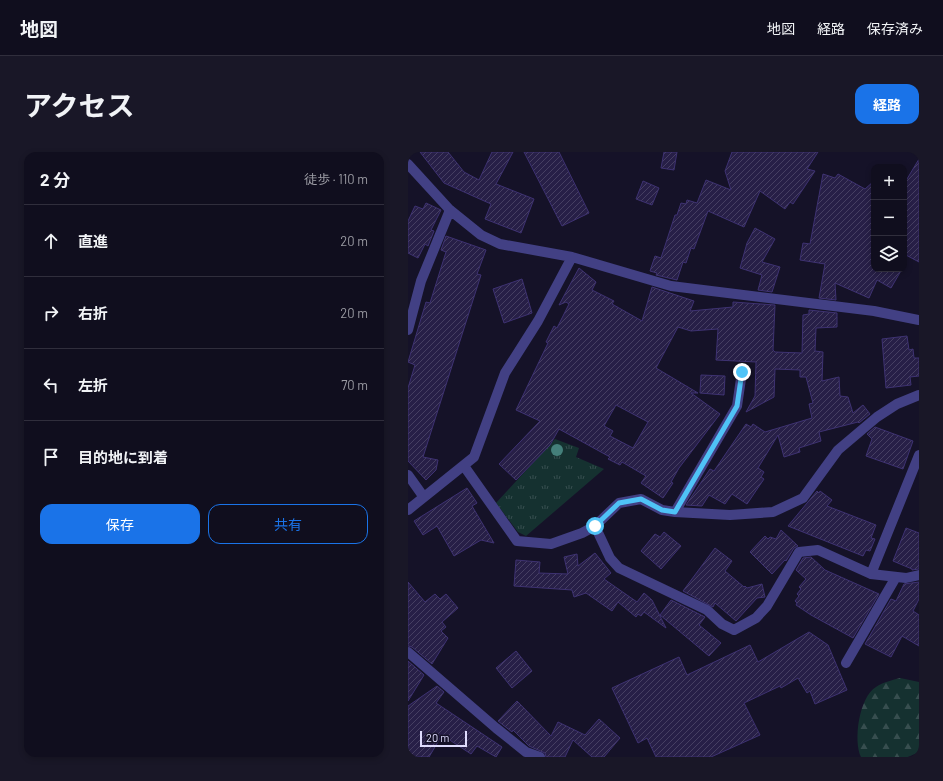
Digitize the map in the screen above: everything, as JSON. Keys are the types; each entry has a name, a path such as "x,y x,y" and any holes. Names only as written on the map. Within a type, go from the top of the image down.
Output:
{"street":[{"path":"408,164 450,210 481,235 500,244 572,256 671,286 874,311 919,320"},
{"path":"408,330 421,281 450,210"},
{"path":"408,510 423,496 474,457 505,373 538,320 572,256"},
{"path":"675,512 737,406 742,372"},
{"path":"464,466 517,540 551,544 582,533 595,526 619,503 641,499 662,510 675,512 730,515 773,512 802,498 838,450 878,417 897,404 919,395"},
{"path":"872,574 919,455"},
{"path":"408,475 423,496"},
{"path":"595,526 610,558 619,568 707,610 722,624 734,630 756,618 766,606 799,552 818,550 872,574 906,578 919,575"},
{"path":"846,663 896,577"},
{"path":"408,652 526,752 540,757"}],"green space":[{"path":"555,439 579,448 576,457 604,469 526,536 518,532 496,503"},
{"path":"900,678 919,682 919,752 908,757 861,757 858,741 858,730 859,720 865,700 870,692 876,687 885,682"}],"building":[{"path":"420,152 448,152 464,172 479,180 492,152 513,152 496,184 534,199 521,233 485,219 491,204 444,183"},
{"path":"524,152 559,152 589,213 562,226"},
{"path":"664,152 677,152 674,170 661,168"},
{"path":"732,152 818,152 807,169 815,171 793,204 790,202 785,209 760,191 744,227 708,211 694,249 691,248 686,263 683,262 677,280 656,275 657,273 650,271 655,256 661,258 675,215 677,215 681,203 686,204 687,200 697,203 706,180 731,190 725,171"},
{"path":"919,159 919,262 907,256 907,179"},
{"path":"823,174 835,178 838,174 865,189 871,184 871,272 900,272 891,288 877,280 869,298 835,283 836,300 819,298 825,264 800,260 803,243 810,244"},
{"path":"643,181 659,188 652,205 636,199"},
{"path":"426,203 441,210 431,230 434,231 428,246 425,244 418,258 408,253 408,221 415,206 423,209"},
{"path":"755,228 775,239 762,262 780,267 772,292 758,290 762,275 740,268 747,243"},
{"path":"446,236 486,250 477,274 481,275 423,457 438,460 436,470 426,480 408,461 408,388 415,365 408,362 426,302 430,303 446,252 441,250"},
{"path":"579,268 596,282 592,290 614,301 612,304 642,321 652,287 694,301 690,311 733,307 733,302 775,305 773,350 775,352 802,353 803,315 809,314 809,310 837,313 837,327 816,328 815,351 823,352 822,381 839,377 840,396 848,397 853,413 863,405 870,414 859,423 819,432 821,441 799,448 800,452 784,457 778,435 758,468 764,472 761,477 764,479 747,504 732,494 725,504 709,495 702,506 686,505 710,469 714,471 746,424 751,427 753,424 765,432 812,418 809,404 813,403 806,377 800,377 800,370 775,369 774,397 746,412 755,396 756,362 716,360 718,329 691,331 678,327 656,368 698,393 691,393 720,414 679,468 671,482 673,483 663,498 641,483 646,476 622,462 620,465 608,459 610,457 559,429 550,445 516,480 499,464 540,421 516,410 548,343 546,342 554,326 557,328 569,304 566,302 559,305","holes":["616,405 648,422 633,448 610,436 613,431 604,426"]},
{"path":"522,279 532,313 504,323 493,289"},
{"path":"907,336 909,350 913,349 914,358 919,358 919,376 910,377 911,385 886,388 882,339"},
{"path":"701,375 725,376 724,395 700,393"},
{"path":"875,427 913,441 903,469 866,456 872,439 867,434"},
{"path":"467,488 477,503 472,506 494,543 481,540 454,556 437,526 423,535 414,521"},
{"path":"817,491 819,493 820,491 832,500 827,506 876,525 871,538 875,539 870,551 866,550 863,556 788,526"},
{"path":"906,528 919,533 919,569 912,570 893,561"},
{"path":"781,530 798,546 794,548 786,561 785,560 772,574 750,552 765,536 768,539 770,537 776,539"},
{"path":"664,532 681,546 661,569 641,551 655,534 660,537"},
{"path":"715,548 732,561 725,571 744,587 745,586 747,588 762,584 765,597 757,598 736,621 715,603 713,607 683,591"},
{"path":"595,553 611,573 604,579 637,602 644,593 652,600 666,628 644,612 641,616 638,614 636,617 618,602 612,611 586,593 574,597 572,590 514,586 516,560 540,562 539,573 568,574 564,557 577,554 578,566"},
{"path":"811,557 825,570 879,594 853,638 796,605 797,603 795,601 799,596 797,594 801,589 799,587 806,579 796,570 803,558"},
{"path":"408,582 425,602 435,594 440,599 446,594 458,608 442,622 446,627 441,631 448,638 432,664 412,647 408,646"},
{"path":"919,582 919,599 913,611 919,615 919,646 902,636 891,657 865,644 891,599 896,601 904,584"},
{"path":"671,600 705,617 699,625 721,643 709,656 660,615"},
{"path":"809,632 828,645 847,690 815,704 810,691 807,693 798,678 781,688 780,686 744,703 760,735 711,757 656,757 647,738 638,743 612,688 679,657 687,675 750,645 758,662"},
{"path":"516,651 532,671 512,688 496,668"},
{"path":"408,661 424,675 408,701"},
{"path":"437,686 444,692 436,703 502,747 496,757 477,746 471,754 442,735 429,757 408,757 408,706"},
{"path":"517,701 551,736 558,722 585,735 599,719 620,738 604,757 592,757 573,740 565,757 546,757 545,753 529,746 513,730 512,732 498,721"}],"route":[{"path":"595,526 619,503 641,499 662,510 675,512 737,406 742,372"}]}
